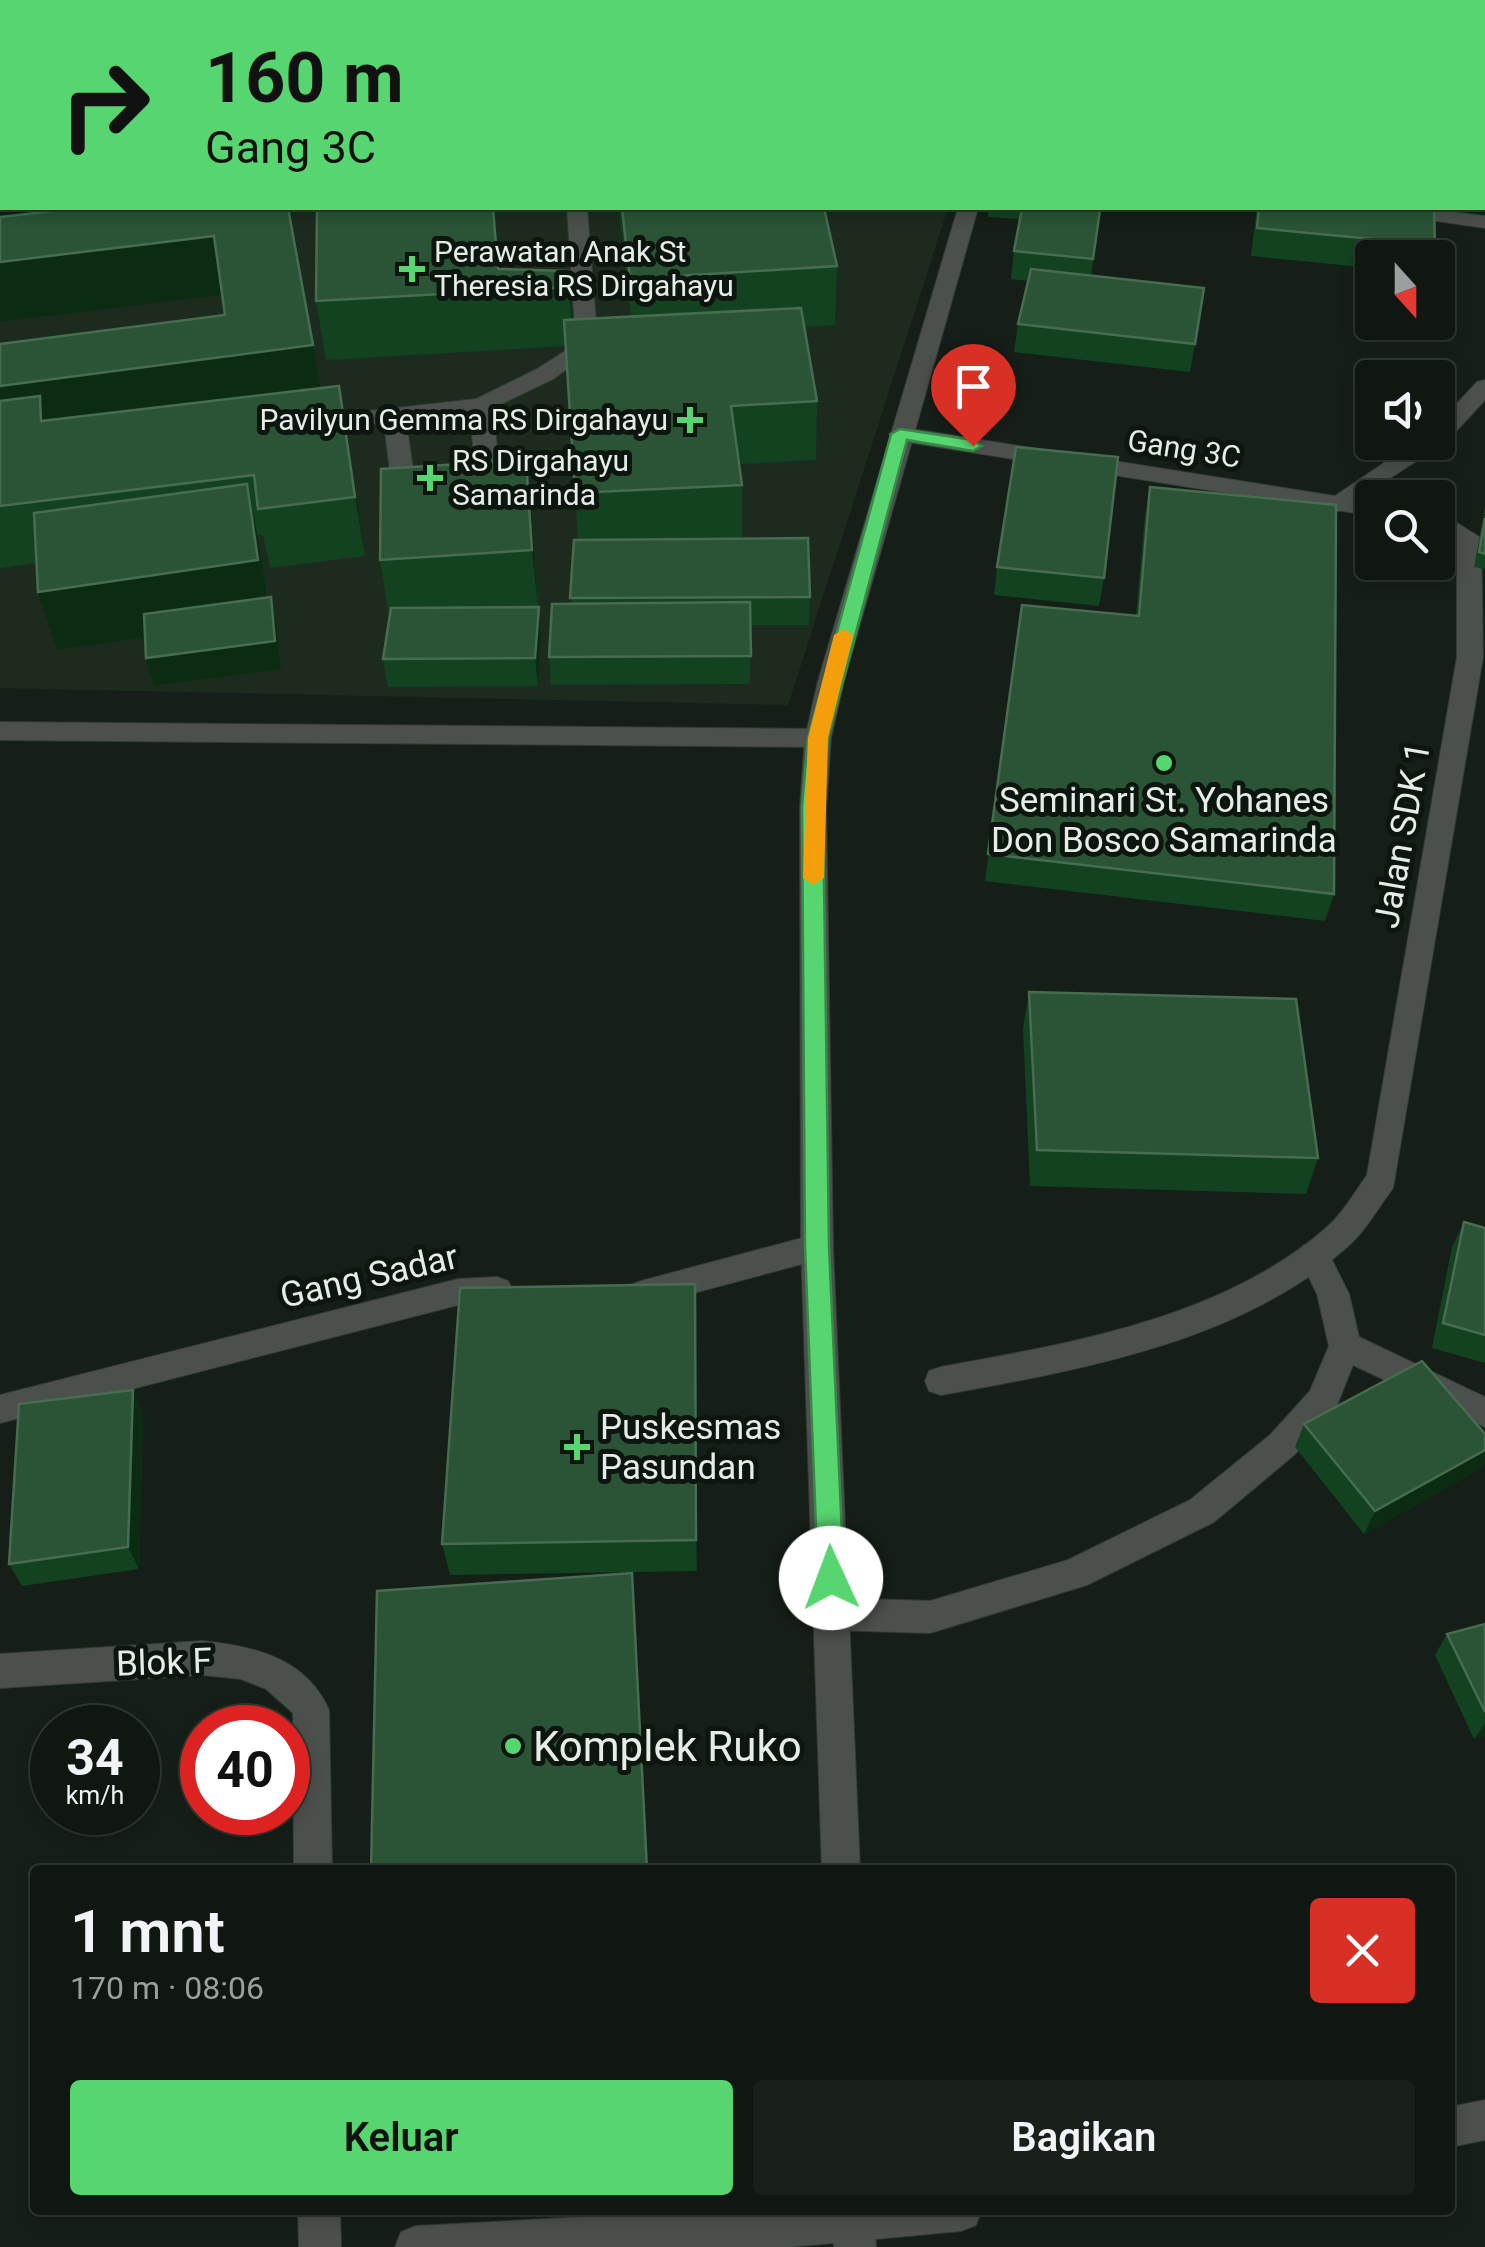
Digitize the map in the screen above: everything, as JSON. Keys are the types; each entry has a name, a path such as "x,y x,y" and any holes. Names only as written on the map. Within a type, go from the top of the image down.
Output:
{"street":[{"path":"279,428 481,405 546,374 586,347 577,210"},
{"path":"840,1865 817,1247 812,807 818,738 900,434 967,210"},
{"path":"1437,216 1485,222"},
{"path":"1455,419 1485,387"},
{"path":"394,413 404,487 416,495 476,490 488,478 481,405"},
{"name":"Gang 3C","path":"900,434 1340,504"},
{"path":"1340,504 1405,460"},
{"path":"1340,504 1355,506"},
{"name":"Jalan SDK 1","path":"1314,1255 1338,1237 1382,1180 1470,657 1469,538 1455,528"},
{"path":"0,731 818,738"},
{"path":"606,1301 817,1247"},
{"path":"832,1614 930,1617 1074,1574 1202,1511 1282,1445 1324,1400 1345,1346 1333,1294 1314,1255 1292,1272 1244,1297 1096,1351 942,1381"},
{"name":"Gang Sadar","path":"0,1409 458,1292 519,1292"},
{"path":"1345,1346 1485,1413"},
{"name":"Blok F","path":"0,1671 202,1658 242,1662 279,1677 301,1693 310,1710 313,1865"},
{"path":"1455,2126 1485,2120"},
{"path":"319,2215 320,2247"},
{"path":"416,2247 853,2227 929,2215"}],"shaded area":[{"name":"RS Dirgahayu Samarinda","path":"232,210 947,210 788,705 0,688 0,269"}],"building":[{"path":"62,210 288,210 313,345 0,386 0,344 225,315 214,236 0,262 0,217"},
{"path":"317,210 493,210 498,269 569,271 569,287 316,301"},
{"path":"622,210 824,210 837,266 630,279"},
{"path":"1022,210 1100,210 1093,259 1014,251"},
{"path":"1259,210 1434,210 1435,240 1383,240 1257,228"},
{"path":"1031,269 1204,288 1195,344 1018,324"},
{"path":"801,308 817,401 731,406 742,485 575,493 564,320"},
{"path":"339,386 355,497 258,509 254,475 0,506 0,401 40,396 41,421"},
{"path":"1016,447 1118,457 1104,578 997,567"},
{"path":"526,460 532,550 380,560 381,469"},
{"path":"247,484 258,560 38,592 34,513"},
{"name":"Seminari St. Yohanes Don Bosco Samarinda","path":"1150,487 1336,505 1334,894 988,854 1022,605 1139,616"},
{"path":"1485,518 1485,554 1479,552"},
{"path":"808,538 810,597 570,598 574,540"},
{"path":"271,597 275,641 146,658 144,614"},
{"path":"750,602 751,656 549,657 552,604"},
{"path":"539,607 535,658 383,659 391,608"},
{"path":"1029,992 1296,999 1318,1158 1037,1150"},
{"path":"1464,1222 1485,1228 1485,1335 1443,1323"},
{"name":"Puskesmas Pasundan","path":"695,1284 696,1540 442,1544 460,1288"},
{"path":"1422,1361 1485,1434 1485,1450 1375,1511 1304,1424"},
{"path":"133,1390 128,1547 9,1564 19,1404"},
{"name":"Komplek Ruko","path":"632,1573 647,1865 371,1865 377,1591"},
{"path":"1485,1624 1485,1712 1447,1634"}],"slow traffic":[{"path":"813,878 812,807 818,738 844,635"}],"place":[{"name":"Perawatan Anak St Theresia RS Dirgahayu","path":"412,269"},
{"name":"Pavilyun Gemma RS Dirgahayu","path":"690,420"},
{"name":"RS Dirgahayu Samarinda","path":"430,478"},
{"name":"Seminari St. Yohanes Don Bosco Samarinda","path":"1164,763"},
{"name":"Puskesmas Pasundan","path":"577,1447"},
{"name":"Komplek Ruko","path":"513,1746"}],"route":[{"path":"831,1578 817,1247 812,807 818,738 900,434 973,446"}]}
